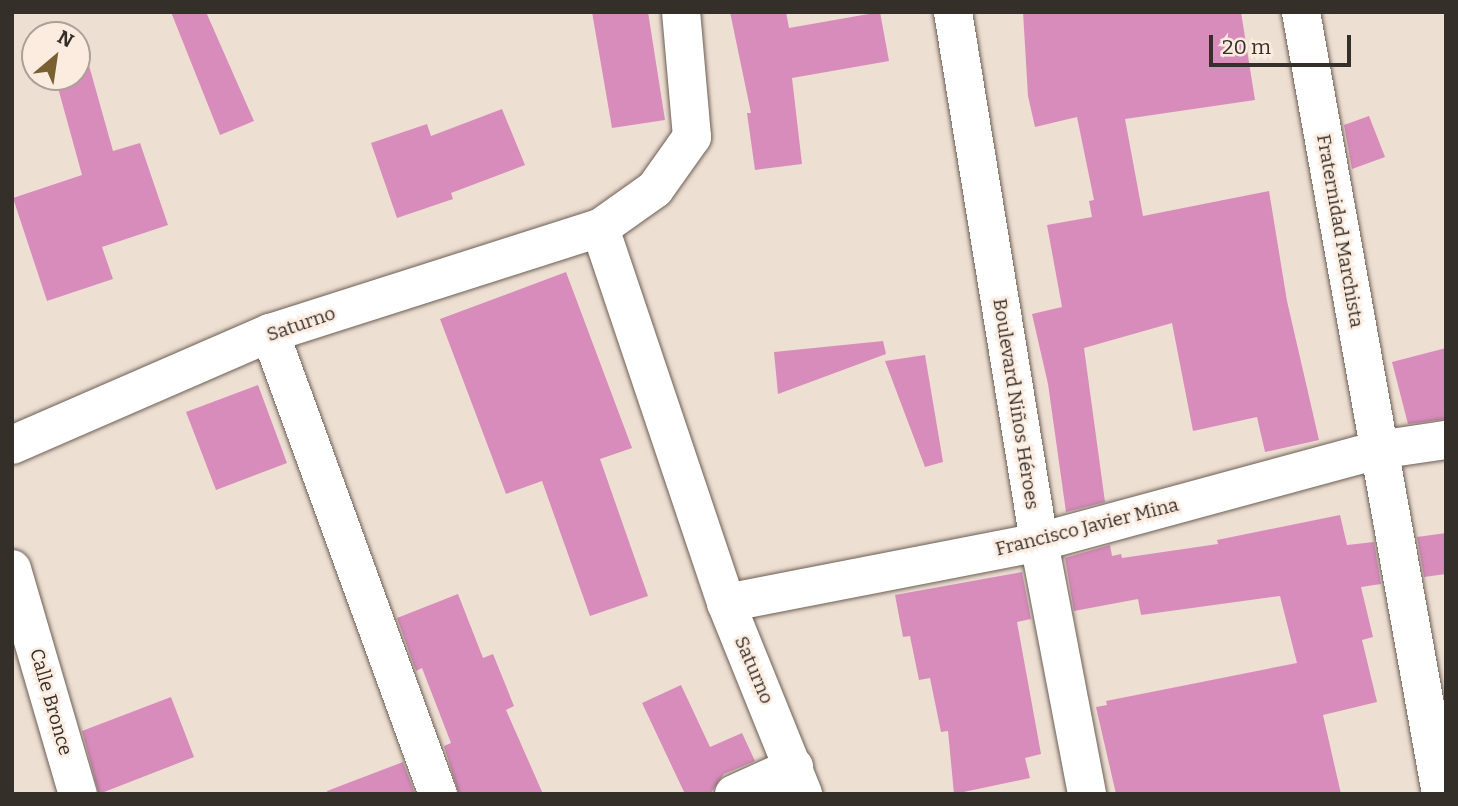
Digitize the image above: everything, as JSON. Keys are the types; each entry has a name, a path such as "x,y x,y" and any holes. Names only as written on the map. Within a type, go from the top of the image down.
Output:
{"street":[{"name":"Saturno","path":"12,445 270,333 600,228 655,189 692,137 681,12"},
{"name":"Boulevard Niños Héroes","path":"953,12 1039,542 1087,794"},
{"name":"Fraternidad Marchista","path":"1301,12 1441,794"},
{"name":"Saturno","path":"600,228 726,603 799,781"},
{"path":"270,333 438,794"},
{"name":"Francisco Javier Mina","path":"726,603 1039,542 1378,450 1446,440"},
{"name":"Calle Bronce","path":"12,569 78,794"},
{"path":"734,794 799,781"}],"building":[{"path":"171,12 206,12 254,121 220,135"},
{"path":"592,12 648,12 665,120 612,128"},
{"path":"730,12 786,12 789,28 880,12 889,61 792,78 802,164 755,170 747,113 751,113"},
{"path":"1023,12 1241,12 1255,100 1125,119 1143,216 1269,191 1287,301 1319,440 1265,452 1257,417 1193,431 1172,323 1084,348 1105,502 1066,512 1048,384 1032,314 1062,307 1047,225 1092,217 1089,201 1094,200 1077,117 1035,127 1028,96"},
{"path":"91,73 113,151 140,143 168,225 102,247 113,279 47,301 13,198 82,175 59,91 91,91"},
{"path":"502,109 525,165 451,193 453,199 397,218 371,143 427,124 431,136"},
{"path":"1369,116 1385,157 1352,169 1344,125"},
{"path":"566,272 632,448 600,459 648,596 590,616 542,481 506,494 440,319"},
{"path":"883,341 886,354 778,394 774,352"},
{"path":"1446,348 1446,419 1408,424 1392,362"},
{"path":"925,355 943,462 925,467 885,361"},
{"path":"258,385 287,463 216,490 186,412"},
{"path":"1340,515 1347,545 1374,542 1381,584 1361,587 1373,637 1362,640 1377,702 1323,715 1341,794 1116,794 1096,707 1107,705 1106,701 1297,663 1280,596 1141,615 1138,599 1074,611 1065,558 1110,545 1112,556 1121,554 1122,558 1218,544 1217,540"},
{"path":"1446,533 1446,574 1424,577 1417,537"},
{"path":"1022,572 1031,619 1017,622 1041,754 1025,758 1030,778 954,794 948,731 941,732 930,678 919,680 910,636 903,637 895,595"},
{"path":"458,594 483,658 493,654 514,706 506,710 543,794 459,794 444,746 451,743 422,668 416,671 397,618"},
{"path":"681,685 710,747 742,733 755,761 724,774 710,794 685,794 642,703"},
{"path":"171,697 194,757 99,794 82,731"},
{"path":"403,762 415,794 328,794 327,791"}]}
